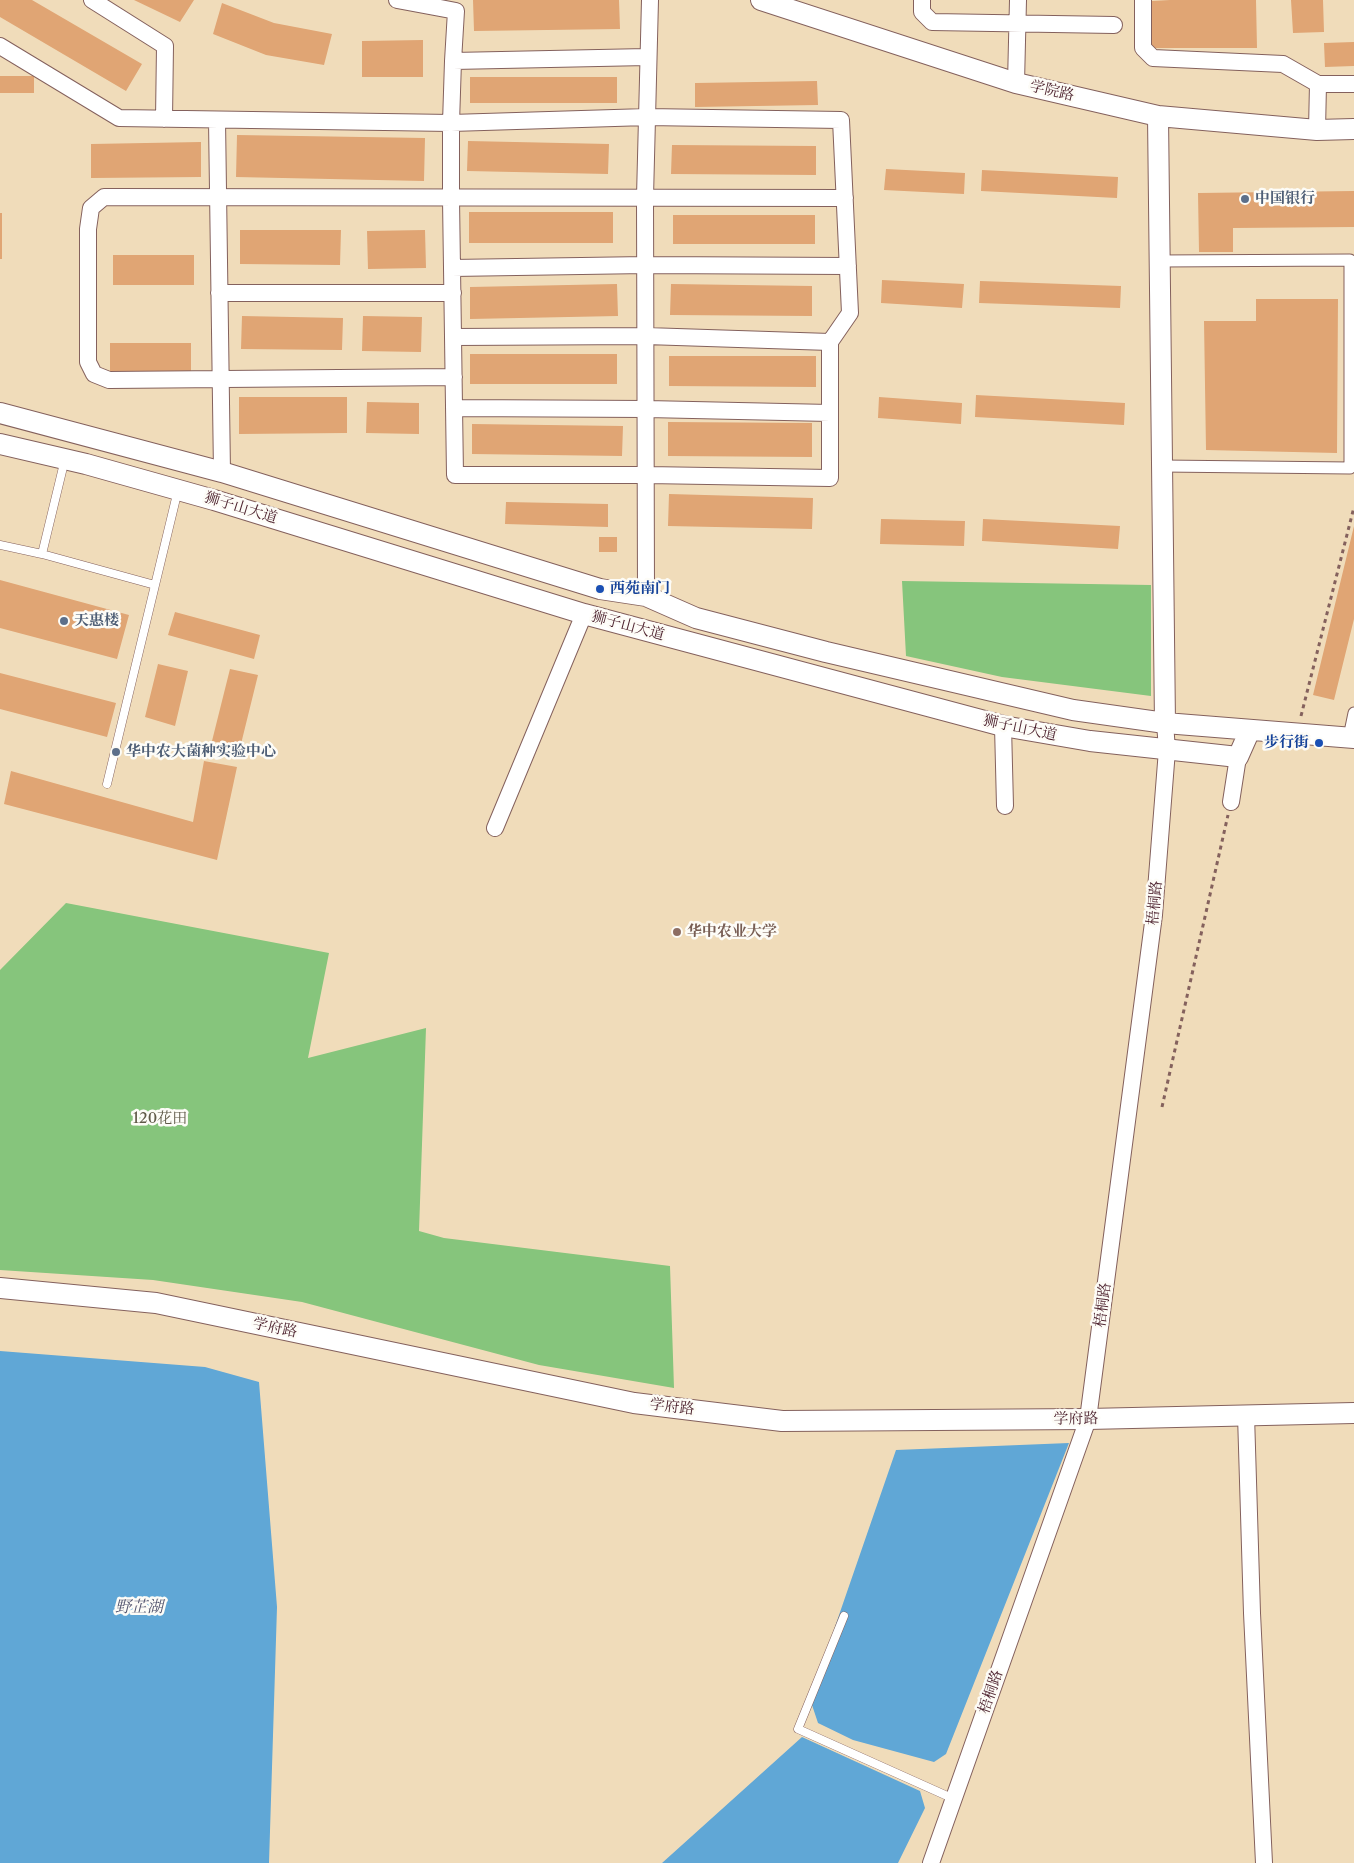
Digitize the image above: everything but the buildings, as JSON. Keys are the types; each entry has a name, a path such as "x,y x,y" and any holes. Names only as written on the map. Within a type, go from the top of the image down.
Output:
{"street":[{"path":"92,0 165,46 164,119"},
{"path":"0,46 118,118 451,123 647,117 841,120 850,313 830,342 830,478 647,475 455,476 451,123 456,11 397,0"},
{"path":"646,596 645,197 647,57 650,0"},
{"name":"学院路","path":"761,0 1016,82 1158,116 1317,130 1354,129"},
{"path":"922,0 922,12 932,22 1017,25 1114,25"},
{"path":"1016,82 1018,0"},
{"path":"1143,0 1143,48 1153,58 1283,64 1318,84 1354,84"},
{"path":"453,61 647,57"},
{"path":"1317,130 1318,84"},
{"path":"1158,116 1164,723"},
{"path":"217,120 222,472"},
{"path":"454,378 109,380 94,374 88,362 88,229 91,208 104,197 451,199 645,197 844,198"},
{"path":"1159,261 1352,260 1353,338 1350,468 1162,466"},
{"path":"452,268 646,265 848,266"},
{"path":"219,293 453,293"},
{"path":"453,337 646,336 830,342"},
{"path":"454,408 647,409 830,413"},
{"name":"狮子山大道","path":"0,413 222,472 600,589 646,596 696,618 835,654 1073,710 1164,723 1351,738"},
{"name":"狮子山大道","path":"0,444 65,459 178,490 584,614 1003,726 1090,741 1238,757"},
{"path":"495,828 584,614"},
{"path":"1351,738 1354,713"},
{"name":"梧桐路","path":"931,1863 1088,1419 1154,916 1167,750 1164,723"},
{"path":"1003,726 1005,806"},
{"path":"1231,802 1238,757 1250,730"},
{"name":"学府路","path":"0,1288 156,1303 634,1403 782,1421 1088,1419 1354,1414"},
{"path":"1246,1415 1252,1613 1264,1863"}],"lane":[{"path":"42,554 65,459"},
{"path":"107,784 178,490"},
{"path":"0,545 42,554 155,585"},
{"path":"844,1616 798,1729 954,1799"}],"path":[{"path":"1297,734 1354,507"},
{"path":"1162,1107 1231,802"}],"green space":[{"path":"902,581 1151,585 1151,696 1002,677 906,656"},
{"name":"120花田","path":"66,903 329,953 308,1058 426,1028 419,1231 444,1238 670,1266 674,1388 539,1365 302,1302 153,1280 0,1270 0,970"}],"water":[{"name":"野芷湖","path":"0,1351 205,1367 259,1382 277,1607 269,1863 0,1863"},
{"path":"1069,1443 946,1754 934,1762 853,1740 818,1723 810,1699 896,1450"},
{"path":"802,1737 920,1791 925,1808 898,1863 662,1863"}],"place":[{"name":"中国银行","path":"1245,199"},
{"name":"西苑南门","path":"600,589"},
{"name":"天惠楼","path":"64,621"},
{"name":"步行街","path":"1319,743"},
{"name":"华中农大菌种实验中心","path":"116,752"},
{"name":"华中农业大学","path":"677,932"}]}
